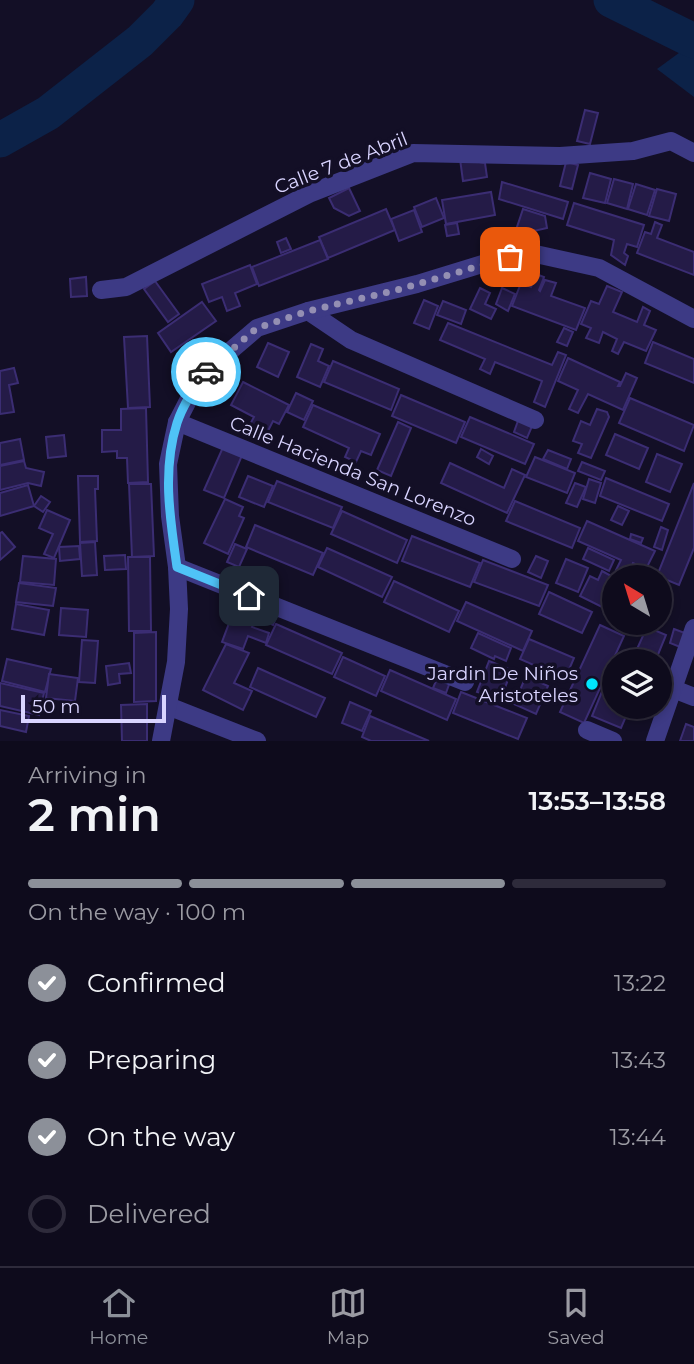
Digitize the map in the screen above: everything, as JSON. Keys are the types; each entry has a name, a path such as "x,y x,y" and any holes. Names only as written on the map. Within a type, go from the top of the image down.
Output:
{"street":[{"name":"Calle 7 de Abril","path":"101,290 126,287 311,193 412,153 560,156 633,151 671,141 694,153"},
{"path":"161,741 176,662 179,609 168,464 177,422 194,389 208,370 257,328 308,311 531,253 599,268 694,319"},
{"path":"308,311 351,340 535,420"},
{"name":"Calle Hacienda San Lorenzo","path":"177,422 512,559"},
{"path":"177,567 465,682"},
{"path":"672,685 694,628"},
{"path":"672,688 694,697"},
{"path":"168,706 257,741"},
{"path":"654,741 661,719"},
{"path":"587,730 612,741"}],"water":[{"path":"694,42 694,97 657,69"}],"building":[{"path":"585,110 598,113 590,144 577,141"},
{"path":"460,159 485,163 487,177 463,181"},
{"path":"566,162 578,165 572,189 560,186"},
{"path":"590,173 611,179 605,203 583,198"},
{"path":"614,179 633,184 627,209 607,203"},
{"path":"502,182 568,202 563,219 499,199"},
{"path":"636,184 655,190 647,215 628,209"},
{"path":"349,188 360,211 349,216 334,208 329,198"},
{"path":"657,189 676,194 669,221 649,216"},
{"path":"491,192 495,215 446,224 442,200"},
{"path":"436,198 444,218 422,227 414,207"},
{"path":"574,203 644,225 637,247 627,244 624,253 628,256 625,265 611,255 614,240 567,225"},
{"path":"386,209 395,230 328,258 319,237"},
{"path":"523,209 545,216 547,228 529,232 528,245 515,244 516,230"},
{"path":"414,210 422,232 399,241 391,219"},
{"path":"655,222 662,225 657,238 694,252 694,275 637,253 645,232 651,234"},
{"path":"457,223 459,234 447,236 445,225"},
{"path":"286,238 291,249 281,253 277,242"},
{"path":"320,240 328,259 259,286 252,267"},
{"path":"250,265 257,284 235,293 240,306 227,311 222,297 209,302 202,284"},
{"path":"536,274 544,277 540,291 545,280 556,283 551,296 585,308 576,330 512,306 521,283 531,287"},
{"path":"86,277 87,296 71,297 70,279"},
{"path":"155,281 179,314 168,322 144,289"},
{"path":"607,286 622,292 613,312 637,322 643,307 650,311 644,325 656,330 646,351 624,342 618,354 612,351 617,339 603,332 599,343 586,338 591,328 581,324 591,301 599,304"},
{"path":"480,288 490,293 485,304 496,309 491,319 470,309"},
{"path":"502,288 515,294 508,311 496,304"},
{"path":"424,300 438,306 429,329 414,323"},
{"path":"443,301 466,310 461,324 437,315"},
{"path":"202,302 216,321 171,352 158,333"},
{"path":"448,323 552,365 558,352 566,355 545,407 534,402 542,381 495,362 490,374 480,369 485,359 440,340"},
{"path":"564,328 573,332 567,346 557,342"},
{"path":"147,336 150,407 128,408 124,337"},
{"path":"653,342 694,359 694,383 645,363"},
{"path":"268,343 289,352 278,377 257,367"},
{"path":"311,344 323,349 318,361 329,366 320,387 297,377"},
{"path":"568,358 620,382 618,386 626,373 637,378 623,410 588,394 578,413 569,409 578,390 558,381"},
{"path":"333,361 399,389 391,410 324,382"},
{"path":"14,368 18,383 9,385 14,412 0,414 0,371"},
{"path":"243,382 289,405 279,424 273,421 265,437 248,428 254,417 231,405"},
{"path":"296,393 313,401 304,420 287,412"},
{"path":"401,395 465,422 456,443 392,416"},
{"path":"630,398 694,425 684,451 619,423"},
{"path":"313,405 380,434 371,455 361,451 356,462 345,457 349,448 303,427"},
{"path":"146,408 148,482 128,483 127,458 117,458 117,451 102,452 102,430 121,430 121,409"},
{"path":"597,409 607,412 609,417 591,458 578,453 582,444 573,441 581,421 590,425"},
{"path":"470,417 534,444 525,464 461,437"},
{"path":"519,418 533,424 527,438 514,432"},
{"path":"398,422 411,428 391,476 377,470"},
{"path":"615,434 648,448 639,469 606,455"},
{"path":"64,435 66,456 48,458 46,437"},
{"path":"20,439 24,460 0,465 0,443"},
{"path":"224,445 243,453 224,498 204,490"},
{"path":"481,449 493,456 489,464 477,457"},
{"path":"548,450 571,459 567,469 543,459"},
{"path":"657,454 682,464 670,492 646,482"},
{"path":"535,457 575,473 567,493 526,477"},
{"path":"24,461 26,468 44,472 41,486 28,483 0,490 0,466"},
{"path":"582,462 605,471 601,480 578,471"},
{"path":"450,463 504,488 512,469 525,475 507,513 441,483"},
{"path":"78,476 98,476 98,489 95,489 97,541 80,542"},
{"path":"248,476 273,486 264,507 239,497"},
{"path":"606,478 669,504 662,521 600,496"},
{"path":"589,479 601,483 595,503 583,499"},
{"path":"277,481 342,507 333,528 268,502"},
{"path":"575,483 586,487 577,507 566,503"},
{"path":"694,483 694,548 679,585 672,582 672,565 661,565"},
{"path":"129,484 151,484 154,556 132,557"},
{"path":"28,485 34,506 0,516 0,493"},
{"path":"41,496 50,502 43,512 34,506"},
{"path":"225,499 243,507 239,516 244,518 228,554 204,543"},
{"path":"515,501 580,528 572,548 506,521"},
{"path":"618,506 629,511 622,525 611,520"},
{"path":"47,510 70,520 54,558 44,554 53,534 39,528"},
{"path":"342,511 407,540 397,563 331,534"},
{"path":"587,521 655,551 648,565 618,565 621,560 578,541"},
{"path":"255,525 323,553 313,575 246,547"},
{"path":"661,527 668,530 662,550 654,547"},
{"path":"0,533 15,547 0,560"},
{"path":"631,534 643,538 641,543 630,539"},
{"path":"412,536 480,563 470,587 402,561"},
{"path":"95,542 97,575 82,576 80,543"},
{"path":"235,544 247,549 239,567 227,562"},
{"path":"79,546 80,559 60,561 59,547"},
{"path":"327,548 392,577 382,597 318,567"},
{"path":"588,548 614,560 612,565 602,565 602,568 583,559"},
{"path":"125,555 126,569 105,570 104,556"},
{"path":"23,556 56,559 54,585 20,582"},
{"path":"536,556 548,561 541,578 528,572"},
{"path":"128,557 150,557 151,631 129,631"},
{"path":"566,559 588,568 578,592 556,583"},
{"path":"483,560 548,585 539,606 474,582"},
{"path":"602,571 602,607 580,596 590,576 598,580"},
{"path":"394,581 459,611 449,632 384,602"},
{"path":"19,583 56,588 53,606 16,602"},
{"path":"229,592 261,603 252,627 269,633 266,643 248,636 243,649 222,642 234,610 223,606"},
{"path":"549,592 592,612 582,633 539,614"},
{"path":"466,602 532,631 523,651 457,621"},
{"path":"16,604 49,610 44,635 12,629"},
{"path":"264,604 279,610 273,625 258,618"},
{"path":"61,608 88,610 86,637 59,635"},
{"path":"276,624 342,653 332,674 266,645"},
{"path":"600,625 602,635 624,636 618,649 602,649 602,684 584,723 560,712"},
{"path":"674,629 685,633 680,647 670,643"},
{"path":"156,632 156,701 134,702 134,633"},
{"path":"478,633 511,648 506,661 495,656 494,659 471,648"},
{"path":"643,635 666,635 660,649 637,649"},
{"path":"529,639 574,658 565,679 520,659"},
{"path":"82,640 98,641 95,683 79,682"},
{"path":"226,644 249,653 234,683 252,691 243,710 203,690"},
{"path":"343,657 385,676 376,696 334,677"},
{"path":"7,659 51,669 45,692 2,681"},
{"path":"489,661 512,670 500,700 477,692"},
{"path":"129,663 131,673 119,674 120,683 108,685 106,666"},
{"path":"258,668 325,698 316,717 250,687"},
{"path":"390,670 456,699 447,720 381,691"},
{"path":"49,674 78,678 75,701 46,698"},
{"path":"439,674 451,679 446,693 433,688"},
{"path":"526,676 548,686 536,714 514,704"},
{"path":"0,683 44,693 39,715 0,706"},
{"path":"461,692 527,718 518,739 453,713"},
{"path":"602,692 602,719 625,719 621,728 592,716"},
{"path":"350,702 371,711 362,731 342,723"},
{"path":"147,704 147,741 122,741 121,705"},
{"path":"0,710 29,716 26,732 0,726"},
{"path":"370,716 429,741 371,741 362,737"},
{"path":"686,724 694,727 694,741 680,741"}],"waterway":[{"path":"0,140 48,113 140,41 177,0"},
{"path":"611,0 694,41"}],"way so far":[{"path":"206,372 257,328 308,311 397,290 510,257"}],"place":[{"name":"Jardin De Niños Aristoteles","path":"592,684"}],"route":[{"path":"206,372 177,422 168,464 170,516 177,567 249,596"}]}
